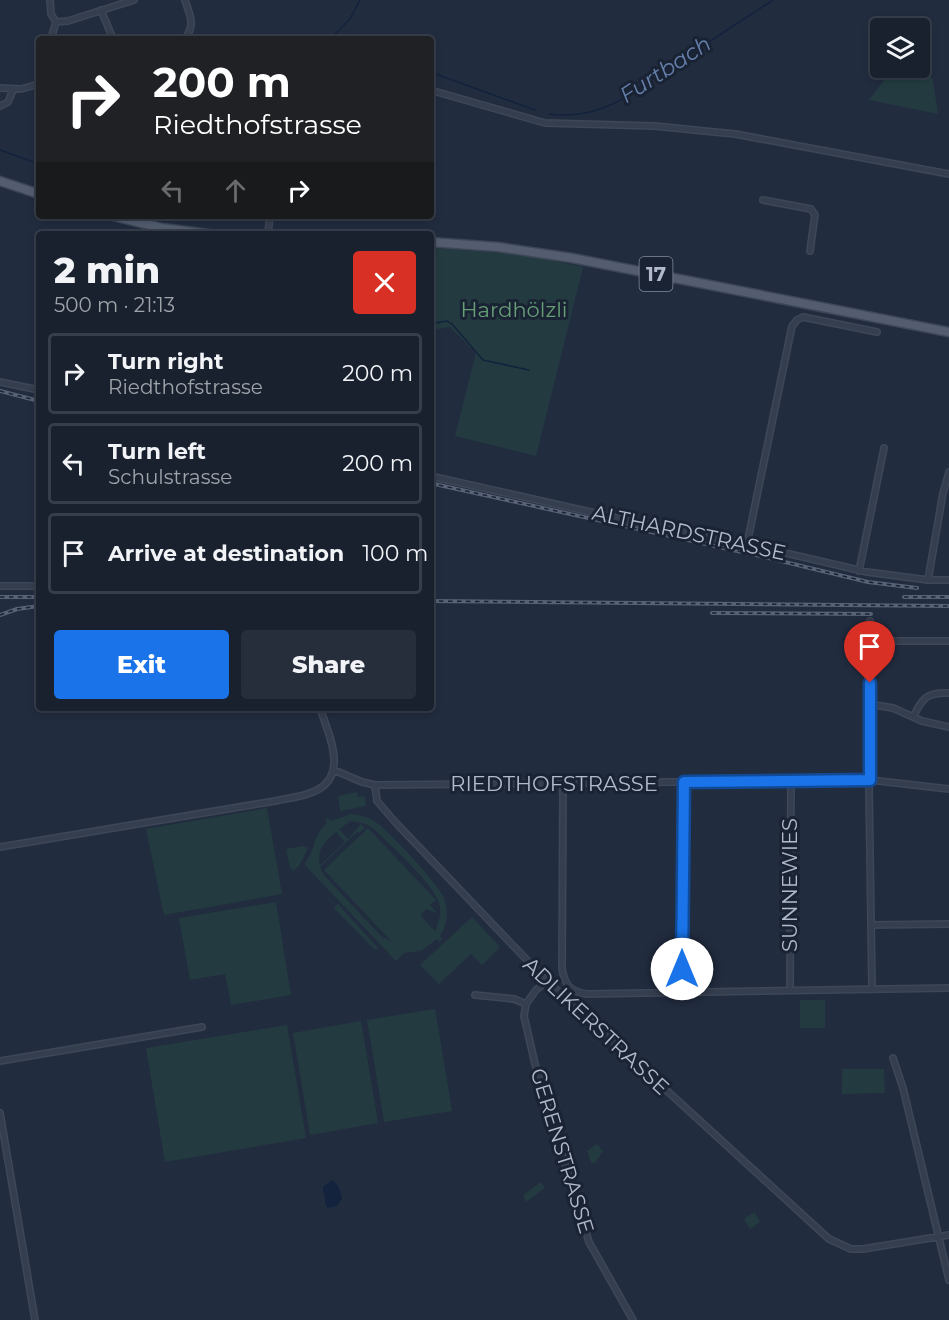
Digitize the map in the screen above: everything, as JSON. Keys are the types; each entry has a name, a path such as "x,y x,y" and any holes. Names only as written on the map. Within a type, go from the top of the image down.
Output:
{"main road":[{"path":"0,182 36,193"},
{"path":"125,219 185,231"},
{"name":"17","path":"434,242 498,247 572,258 949,332"}],"street":[{"path":"50,0 51,14 56,22 52,36"},
{"path":"56,22 68,21 134,0"},
{"path":"185,0 192,25 187,36"},
{"path":"101,10 112,36"},
{"path":"0,88 13,90 36,85"},
{"path":"0,106 8,102 13,90"},
{"path":"434,91 545,123 654,126 735,134 949,174"},
{"path":"763,200 811,209 815,215 810,251"},
{"path":"747,544 792,326 796,320 804,317 877,332"},
{"path":"0,382 36,389"},
{"path":"859,571 884,448"},
{"path":"928,580 943,493 949,472"},
{"name":"ALTHARDSTRASSE","path":"434,477 658,527 747,544 859,571 928,580 949,580"},
{"path":"0,586 36,586"},
{"path":"870,621 872,989"},
{"path":"870,641 949,641"},
{"path":"913,717 926,697 936,693 949,693"},
{"path":"869,704 893,708 913,717 949,727"},
{"path":"0,847 303,795 325,785 334,770 333,748 321,711"},
{"path":"334,770 362,782 375,784"},
{"name":"RIEDTHOFSTRASSE","path":"375,784 870,780 949,789"},
{"name":"SUNNEWIES","path":"790,781 790,990"},
{"path":"682,992 684,782"},
{"name":"ADLIKERSTRASSE","path":"375,784 377,801 390,816 547,981 829,1239 851,1249 863,1250 949,1235"},
{"path":"563,784 562,969 565,982 572,990 587,994 949,988"},
{"path":"871,925 949,924"},
{"path":"475,995 514,999 526,1004 536,990 547,981"},
{"name":"GERENSTRASSE","path":"526,1004 524,1016 535,1064 589,1242 633,1320"},
{"path":"0,1061 202,1027"},
{"path":"893,1058 903,1088 949,1280"},
{"path":"0,1113 35,1320"}],"green space":[{"path":"930,75 933,80 938,114 869,100 886,78 930,78"},
{"name":"Hardhölzli","path":"434,248 521,254 583,267 536,456 455,436 476,353 450,327 434,330"},
{"path":"357,792 358,797 365,796 366,806 340,811 338,796"},
{"path":"267,808 282,894 164,915 146,829"},
{"path":"351,814 371,819 413,858 445,901 447,916 440,942 437,939 421,951 404,953 396,961 304,864 318,834 327,823 325,820 328,818 331,821","holes":["351,821 366,824 375,830 429,885 440,906 440,917 435,931 420,915 426,909 437,913 430,905 436,900 368,828 324,870 392,942 381,936 324,875 320,867 357,832 365,828 361,824 348,839 339,829","336,832 345,842 320,865 320,850"]},
{"path":"303,846 308,848 299,866 293,871 286,849"},
{"path":"306,875 336,905 338,904 378,948 375,950"},
{"path":"276,902 291,995 231,1005 225,974 190,980 179,918"},
{"path":"472,917 500,947 482,965 471,954 439,984 420,965"},
{"path":"800,1000 825,1000 825,1028 800,1028"},
{"path":"435,1009 452,1111 384,1122 367,1020"},
{"path":"361,1021 378,1123 310,1135 293,1033"},
{"path":"287,1025 306,1138 165,1162 146,1048"},
{"path":"842,1069 884,1069 885,1093 842,1094"},
{"path":"597,1144 603,1151 595,1163 591,1163 587,1151"},
{"path":"541,1182 545,1188 526,1202 523,1195"},
{"path":"754,1212 760,1222 750,1229 744,1219"}],"water":[{"path":"333,1180 342,1198 337,1206 328,1208 323,1187"}],"waterway":[{"path":"333,36 350,19 360,0"},
{"name":"Furtbach","path":"549,114 584,113 617,102 773,0"},
{"name":"Furtbach","path":"434,73 535,110"},
{"name":"Furtbach","path":"0,150 36,163"},
{"path":"434,323 447,321 452,324 483,360 529,370"}],"railway":[{"path":"0,391 36,400"},
{"path":"434,484 868,582 917,588"},
{"path":"0,597 36,597"},
{"path":"904,597 949,597"},
{"path":"434,601 949,606"},
{"path":"0,615 17,609 36,606"},
{"path":"712,613 871,614"}],"route":[{"path":"682,969 684,782 870,780 868,718 870,683"}]}
